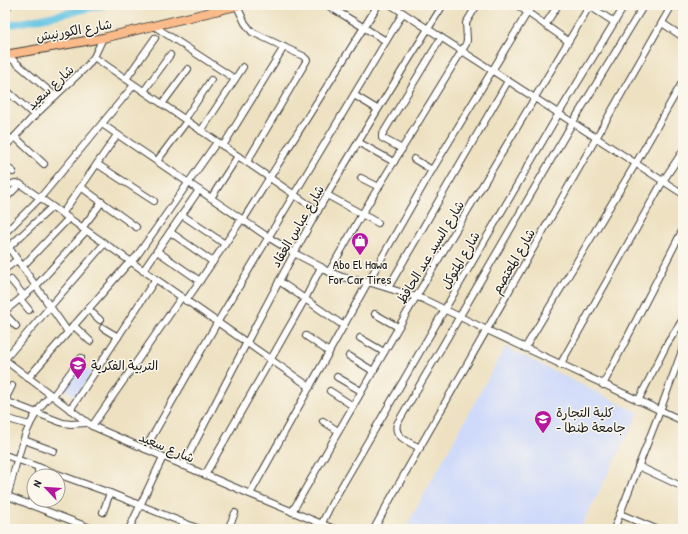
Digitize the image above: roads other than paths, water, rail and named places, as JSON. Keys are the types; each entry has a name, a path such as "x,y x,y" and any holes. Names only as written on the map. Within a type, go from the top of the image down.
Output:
{"main road":[{"name":"شارع الكورنيش","path":"6,55 103,38 238,5"}],"street":[{"path":"238,5 245,23 252,32 307,60 307,63 247,162"},
{"path":"327,5 386,42"},
{"path":"12,386 6,400 35,413 63,423 89,424 200,281 270,178 378,5"},
{"path":"391,5 683,194"},
{"name":"شارع عباس العقاد","path":"183,466 294,253 377,109 443,5"},
{"path":"329,272 362,214 468,42 466,23 476,5"},
{"path":"517,5 568,41"},
{"path":"250,494 432,170 532,5"},
{"path":"545,25 558,5"},
{"path":"589,5 614,22"},
{"name":"شارع السيد عبد الحافظ","path":"292,512 352,406 589,5"},
{"name":"شارع المتوكل","path":"320,527 444,309 559,113 625,5"},
{"path":"420,448 400,436 396,431 397,426 573,122 644,5"},
{"name":"شارع المعتصم","path":"374,529 672,5"},
{"path":"678,5 683,9"},
{"path":"145,449 217,323 403,13"},
{"path":"662,23 683,37"},
{"path":"154,26 235,79"},
{"name":"شارع سعيد","path":"6,149 13,139 35,116 84,70 94,57 103,38"},
{"path":"126,79 155,38"},
{"path":"402,149 382,138 382,135 441,38"},
{"path":"224,146 284,47"},
{"path":"6,55 56,96"},
{"path":"144,91 170,55"},
{"path":"94,57 318,211"},
{"path":"201,131 243,67"},
{"path":"162,104 188,69"},
{"path":"157,161 186,120 211,80"},
{"path":"388,288 508,81"},
{"path":"525,348 636,163 683,81"},
{"path":"5,232 40,198 134,85"},
{"path":"5,89 35,116"},
{"path":"354,95 377,109"},
{"path":"102,124 268,237 294,253 321,266 329,272 416,297 683,422"},
{"path":"5,134 44,164"},
{"path":"62,214 118,135"},
{"path":"28,378 136,257 217,142"},
{"path":"358,142 394,162"},
{"path":"560,364 663,181 683,151"},
{"path":"211,198 238,156"},
{"path":"414,159 432,170"},
{"path":"97,164 154,201"},
{"path":"5,166 12,172"},
{"path":"362,178 379,187"},
{"path":"5,186 15,183 20,184 246,344 310,387"},
{"path":"5,199 20,184"},
{"path":"81,187 136,227"},
{"path":"143,271 199,190"},
{"path":"327,195 378,223"},
{"path":"16,326 5,311 36,286 84,230 102,202"},
{"path":"52,207 7,245 68,332"},
{"path":"182,215 225,244"},
{"path":"22,267 68,219"},
{"path":"603,385 683,229"},
{"path":"170,232 213,262"},
{"path":"5,359 104,244"},
{"path":"157,251 200,281"},
{"path":"5,269 17,260"},
{"path":"205,475 305,299 321,266"},
{"path":"10,280 29,310"},
{"path":"70,410 156,280"},
{"path":"279,281 344,326"},
{"path":"88,309 100,320"},
{"path":"375,314 398,328"},
{"path":"638,401 667,344 683,320"},
{"path":"74,325 90,341"},
{"path":"103,328 118,337"},
{"path":"306,336 329,352"},
{"path":"360,338 384,352"},
{"path":"614,529 683,348"},
{"path":"349,356 373,371"},
{"path":"5,505 6,495 29,425 35,413 52,396 81,358"},
{"name":"شارع سعيد","path":"5,359 89,424 292,512 320,527 334,529"},
{"path":"337,377 361,391"},
{"path":"330,391 352,406"},
{"path":"5,418 29,425"},
{"path":"323,421 338,431"},
{"path":"24,440 54,451"},
{"path":"5,455 199,529"},
{"path":"128,529 163,457"},
{"path":"638,466 683,487"},
{"path":"102,512 110,494"},
{"path":"6,495 26,503"},
{"path":"38,508 93,529"},
{"path":"228,529 235,513"},
{"path":"620,514 656,529"}],"waterway":[{"path":"5,26 105,5"}],"place":[{"name":"Abo El Hawa For Car Tires","path":"360,256"},
{"name":"التربية الفكرية","path":"78,380"},
{"name":"كلية التجارة - جامعة طنطا","path":"543,434"}]}
